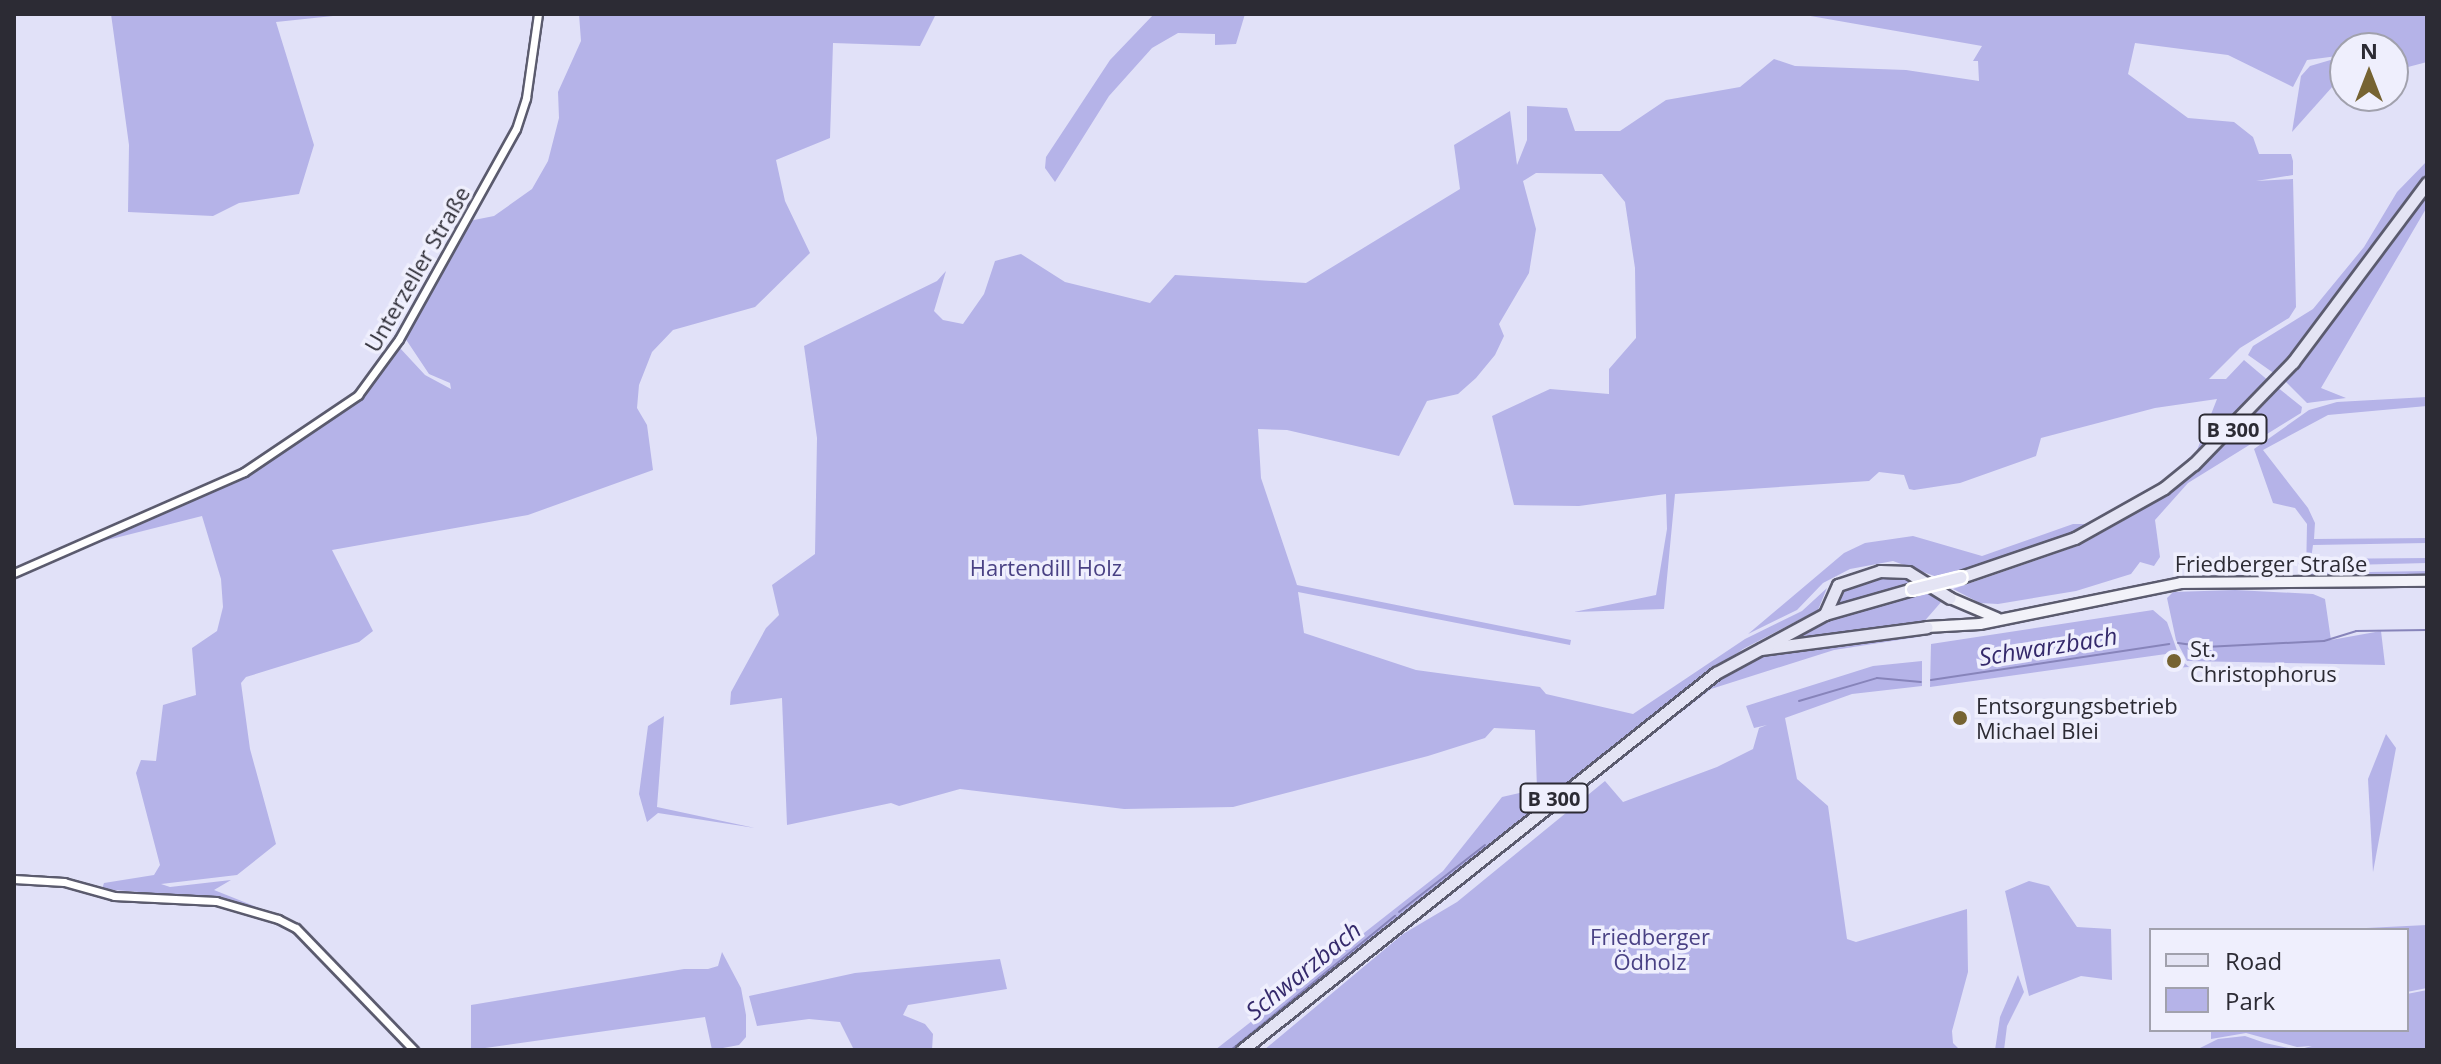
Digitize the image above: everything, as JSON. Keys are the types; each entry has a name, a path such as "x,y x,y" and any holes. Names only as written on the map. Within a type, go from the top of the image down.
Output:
{"main road":[{"name":"B 300","path":"1242,1050 1519,825 1745,654 1825,614 1961,577 2075,538 2152,495 2194,464 2293,362 2427,183"},
{"path":"1825,614 1838,585 1880,571 1908,572 1950,598"},
{"path":"1745,654 1927,627"}],"street":[{"name":"Unterzeller Straße","path":"14,573 244,472 358,395 399,339 516,129 526,98 538,14"},
{"name":"Friedberger Straße","path":"1927,627 2007,619 2181,583 2427,581"},
{"path":"1950,598 1978,613 2007,619"},
{"path":"14,879 83,888 114,896 216,901 278,919 296,928 414,1050"}],"green space":[{"path":"111,14 352,14 276,22 314,145 299,194 239,203 213,216 128,212 129,145"},
{"path":"579,14 936,14 920,46 833,43 830,138 776,160 785,201 810,253 755,307 673,330 652,352 639,385 637,408 647,425 653,470 528,515 332,550 373,631 359,642 246,677 241,683 250,749 276,844 237,875 161,884 170,887 231,880 214,890 274,914 225,899 102,889 104,883 154,875 160,865 136,773 141,760 156,761 163,705 196,695 192,648 217,631 223,607 221,579 202,516 68,550 195,499 287,451 366,393 399,347 425,375 451,389 450,383 429,374 405,338 469,221 494,216 532,189 548,161 559,118 558,92 581,41"},
{"path":"1154,14 1245,14 1236,44 1215,45 1215,34 1178,33 1152,48 1109,96 1055,182 1045,168 1046,157 1110,60"},
{"name":"Hartendill Holz","path":"1799,14 2427,14 2427,62 2409,67 2409,32 2329,32 2329,57 2307,60 2293,87 2228,55 2135,43 2128,74 2188,118 2234,122 2253,137 2259,154 2291,154 2293,161 2293,175 2256,181 2293,179 2296,307 2289,318 2240,348 2209,379 2226,379 2244,360 2270,382 2194,458 2217,399 2155,408 2041,438 2036,456 1960,483 1914,490 1909,489 1904,475 1879,472 1869,481 1675,494 1664,609 1574,612 1656,595 1667,529 1666,494 1579,506 1514,505 1492,416 1550,389 1609,394 1609,369 1636,338 1635,268 1625,202 1602,174 1536,173 1523,181 1536,229 1529,273 1499,324 1504,336 1495,355 1476,378 1458,394 1427,401 1399,456 1287,430 1258,429 1261,478 1297,585 1571,640 1570,645 1298,592 1304,633 1416,670 1540,687 1546,694 1633,714 1745,639 1802,611 1827,588 1818,610 1743,649 1668,702 1236,1050 1215,1050 1443,871 1502,797 1537,789 1535,730 1494,728 1485,738 1428,756 1233,807 1124,809 960,789 899,806 891,803 787,825 782,698 730,705 731,692 766,628 779,615 772,585 815,554 817,438 804,346 937,281 946,271 934,311 943,320 963,324 984,294 995,261 1021,254 1065,282 1150,303 1175,275 1306,283 1460,189 1454,145 1510,111 1517,165 1527,140 1527,106 1567,108 1575,131 1620,131 1666,100 1740,87 1774,59 1795,66 1906,70 1979,81 1978,61 1973,61 1982,46"},
{"path":"2329,60 2329,90 2292,132 2301,76 2310,66"},
{"path":"2427,161 2427,176 2275,374 2248,355 2253,346 2313,309 2364,247 2397,192"},
{"path":"2427,192 2427,207 2321,388 2346,398 2307,403 2284,380"},
{"path":"2277,387 2302,407 2301,413 2188,483 2155,520 2160,557 2154,566 2140,562 2131,574 2076,591 1998,604 1980,603 1953,589 2080,545 2123,521 2210,455"},
{"path":"2427,397 2427,406 2328,415 2263,450 2308,508 2315,523 2314,539 2427,538 2427,543 2313,545 2311,559 2427,558 2427,563 2312,566 2313,573 2427,571 2427,577 2306,576 2307,524 2295,508 2273,503 2254,449 2309,410 2337,402"},
{"path":"2073,524 2091,524 2008,558 1937,577 1893,561 1850,569 1823,583 1797,610 1748,634 1844,553 1865,543 1913,536 1982,556"},
{"path":"1896,573 1920,582 1828,608 1840,585"},
{"path":"2235,590 2313,594 2325,599 2331,640 2381,631 2385,665 2187,661 2176,640 2167,598 2173,592"},
{"path":"1933,591 1942,601 1922,624 1785,639 1869,605"},
{"path":"2153,610 2167,622 2180,659 2189,667 2174,668 2166,654 1930,687 1931,644"},
{"path":"1918,633 1918,637 1834,650 1711,689 1423,913 1702,688 1754,656 1771,649"},
{"name":"Friedberger Ödholz","path":"1922,661 1922,686 1852,694 1785,718 1797,779 1828,806 1847,939 1856,942 1967,909 1968,972 1952,1031 1953,1043 1960,1050 1264,1050 1403,934 1457,902 1605,781 1623,802 1717,767 1753,749 1759,728 1767,725 1754,728 1746,706 1873,666"},
{"path":"664,716 657,807 755,828 658,813 647,822 639,794 648,726"},
{"path":"2386,734 2396,748 2373,872 2368,779"},
{"path":"2029,881 2049,886 2077,927 2111,929 2112,980 2081,976 2029,996 2005,891"},
{"path":"2427,925 2427,988 2409,992 2409,928 2366,928"},
{"path":"722,952 741,988 746,1015 746,1037 739,1045 712,1050 705,1017 471,1050 471,1005 684,969 708,969 718,966"},
{"path":"1000,959 1007,989 908,1005 903,1015 925,1024 933,1034 932,1050 854,1050 840,1022 809,1019 757,1026 749,996 855,973"},
{"path":"2018,975 2024,992 2007,1026 2004,1050 1995,1050 2000,1017"},
{"path":"2427,990 2427,1050 2297,1050 2312,1046 2297,1047 2246,1033 2211,1039 2211,1032 2409,1032 2409,994"},
{"path":"2245,1036 2297,1050 2196,1050 2218,1039"}],"waterway":[{"name":"Schwarzbach","path":"2178,643 2205,647 2324,641 2356,631 2427,630"},
{"name":"Schwarzbach","path":"1931,680 2169,644"},
{"name":"Schwarzbach","path":"1799,701 1877,678 1921,682"},
{"name":"Schwarzbach","path":"1399,912 1485,845"},
{"name":"Schwarzbach","path":"1231,1050 1395,916"}],"place":[{"name":"St. Christophorus","path":"2174,661"},
{"name":"Entsorgungsbetrieb Michael Blei","path":"1960,718"}]}
